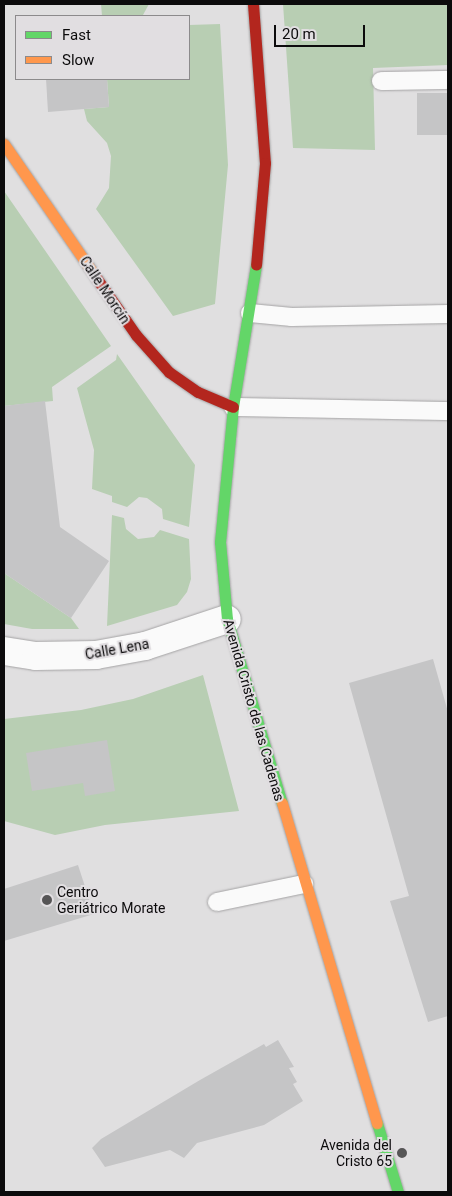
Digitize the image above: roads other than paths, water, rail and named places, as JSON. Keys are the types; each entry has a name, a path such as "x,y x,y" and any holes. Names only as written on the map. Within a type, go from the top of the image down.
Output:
{"street":[{"name":"Avenida Cristo de las Cadenas","path":"254,4 265,163 250,312 233,407 220,542 227,619 304,884 398,1192"},
{"name":"Calle Morcín","path":"4,144 136,334 169,372 198,392 233,407"},
{"name":"Calle Lena","path":"4,651 36,656 96,655 145,646 227,619"}],"lane":[{"path":"382,81 448,80"},
{"path":"250,312 292,317 448,314"},
{"path":"233,407 448,411"},
{"path":"217,902 304,884"}],"place":[{"name":"Centro Geriátrico Morate","path":"47,900"},
{"name":"Avenida del Cristo 65","path":"402,1153"}]}
